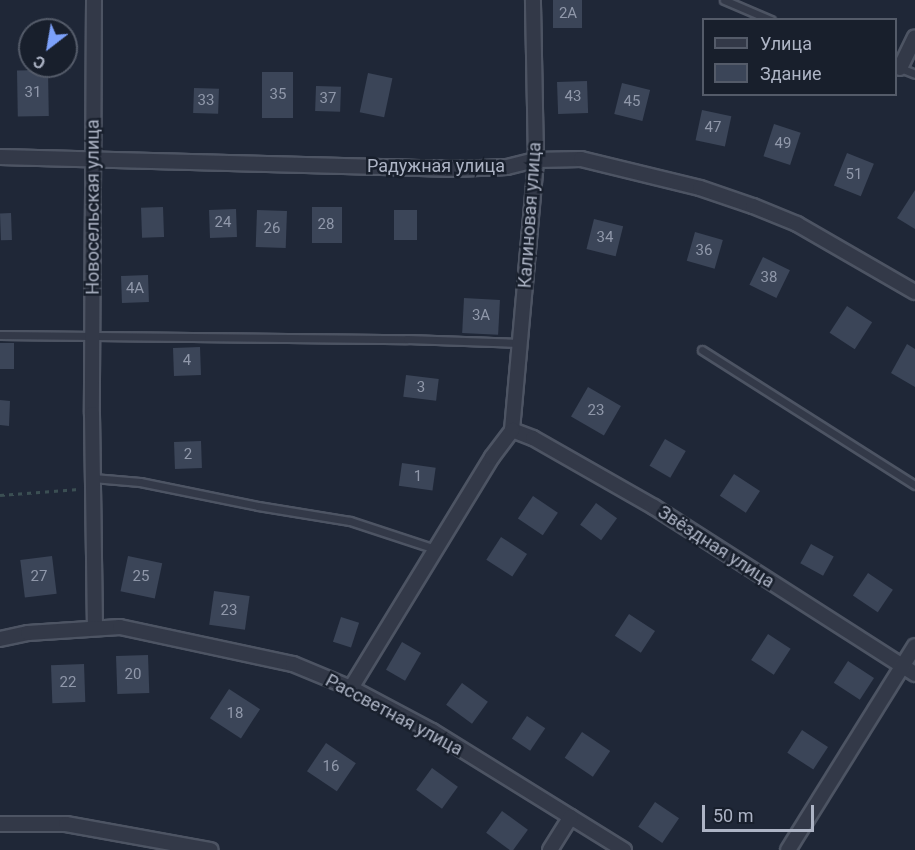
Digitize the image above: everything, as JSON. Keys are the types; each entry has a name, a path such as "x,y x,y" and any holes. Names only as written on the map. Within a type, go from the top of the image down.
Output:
{"street":[{"name":"Новосельская улица","path":"94,0 92,414 95,628"},
{"name":"Калиновая улица","path":"512,430 536,159 533,0"},
{"path":"898,67 915,38"},
{"name":"Радужная улица","path":"0,157 448,169 507,168 536,159 581,159 658,176 742,202 796,224 915,292"},
{"path":"351,688 492,457 512,430"},
{"name":"Звёздная улица","path":"512,430 533,438 654,507 915,674"},
{"name":"Рассветная улица","path":"0,639 28,633 120,627 293,664 351,688 432,731 624,850"},
{"path":"788,850 915,646"},
{"path":"550,850 571,817"},
{"path":"0,824 66,824 211,850"}],"lane":[{"path":"724,0 766,18"},
{"path":"898,67 915,74"},
{"path":"0,335 407,339 520,343"},
{"path":"702,350 915,485"},
{"path":"93,482 140,482 258,506 350,521 435,549"}],"path":[{"path":"0,495 93,482"}],"building":[{"path":"553,0 582,0 582,28 553,28"},
{"path":"17,71 18,78 48,78 49,116 18,117"},
{"path":"262,72 293,72 293,118 262,118"},
{"path":"368,73 392,78 384,117 360,112"},
{"path":"587,81 588,113 558,114 557,82"},
{"path":"622,83 650,90 642,121 614,114"},
{"path":"316,86 341,87 340,112 315,111"},
{"path":"194,88 219,89 218,114 193,113"},
{"path":"702,110 731,116 725,147 696,140"},
{"path":"774,124 801,133 790,165 763,156"},
{"path":"847,153 874,164 861,196 834,185"},
{"path":"915,190 915,229 897,218"},
{"path":"163,207 164,237 142,238 141,208"},
{"path":"312,207 342,207 342,243 312,243"},
{"path":"236,209 237,237 210,238 209,210"},
{"path":"257,210 287,211 286,248 256,247"},
{"path":"394,210 417,210 417,240 394,240"},
{"path":"0,213 11,213 12,240 1,240"},
{"path":"594,219 623,226 616,256 587,249"},
{"path":"695,232 723,240 715,269 687,261"},
{"path":"763,257 790,270 776,298 749,285"},
{"path":"148,275 149,302 122,303 121,276"},
{"path":"464,298 500,300 498,335 462,333"},
{"path":"847,306 872,322 855,349 830,333"},
{"path":"0,343 14,343 14,369 0,369"},
{"path":"907,344 915,349 915,387 891,373"},
{"path":"200,347 201,375 174,376 173,348"},
{"path":"406,375 439,379 436,401 403,397"},
{"path":"588,387 621,406 604,435 571,416"},
{"path":"0,400 10,401 9,426 0,425"},
{"path":"665,439 686,451 670,478 650,466"},
{"path":"201,441 202,468 175,469 174,442"},
{"path":"402,463 436,468 432,491 399,486"},
{"path":"734,474 760,491 746,513 720,496"},
{"path":"533,496 558,513 543,535 518,518"},
{"path":"596,503 617,518 601,540 580,525"},
{"path":"501,537 527,554 512,577 486,560"},
{"path":"811,544 834,557 823,576 800,563"},
{"path":"52,556 57,594 25,598 20,560"},
{"path":"128,556 162,563 155,598 121,591"},
{"path":"868,573 893,590 878,612 853,595"},
{"path":"214,591 250,596 245,630 209,625"},
{"path":"629,614 655,631 641,653 615,636"},
{"path":"341,617 359,623 351,648 333,642"},
{"path":"768,634 791,649 774,675 751,660"},
{"path":"402,642 421,653 405,681 386,670"},
{"path":"148,655 149,693 117,694 116,656"},
{"path":"848,661 874,678 860,700 834,683"},
{"path":"84,664 85,702 52,703 51,665"},
{"path":"462,683 488,702 472,724 446,705"},
{"path":"229,689 260,709 241,739 210,718"},
{"path":"527,716 545,728 530,751 512,738"},
{"path":"802,730 828,747 813,770 787,753"},
{"path":"582,732 610,751 593,777 565,758"},
{"path":"326,743 356,763 337,791 307,771"},
{"path":"432,768 458,787 442,809 416,790"},
{"path":"655,802 679,818 662,843 638,827"},
{"path":"502,811 528,830 513,850 510,850 486,833"}]}
